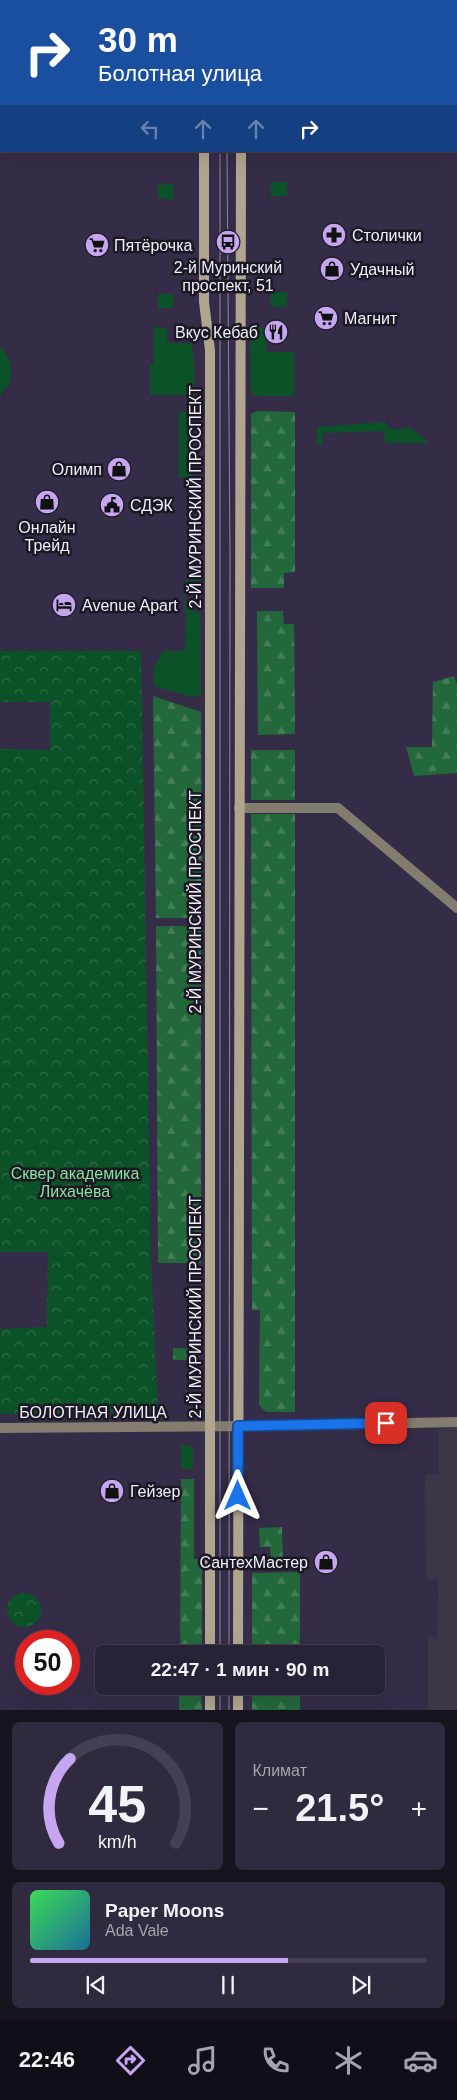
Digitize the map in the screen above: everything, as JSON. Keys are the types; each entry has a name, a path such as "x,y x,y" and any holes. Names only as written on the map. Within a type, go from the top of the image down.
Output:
{"main road":[{"name":"2-Й МУРИНСКИЙ ПРОСПЕКТ","path":"204,152 204,302 210,350 210,1645"},
{"path":"238,1645 241,152"},
{"path":"210,1695 210,1710"},
{"path":"238,1695 238,1710"}],"street":[{"path":"239,808 338,808 457,908"},
{"name":"БОЛОТНАЯ УЛИЦА","path":"0,1428 457,1422"}],"shaded area":[{"path":"457,1427 457,1710 428,1710 428,1638 437,1638 438,1580 426,1579 425,1475 439,1475 439,1428"}],"green space":[{"path":"271,182 287,182 287,196 271,196"},
{"path":"158,184 173,184 173,199 158,199"},
{"path":"271,292 287,292 287,307 271,307"},
{"path":"158,294 173,294 173,308 158,308"},
{"path":"154,327 167,328 167,343 191,343 194,361 194,395 150,395 150,365 154,365"},
{"path":"255,327 266,327 266,352 294,352 294,396 258,396 251,393 250,345"},
{"path":"0,346 8,358 11,377 0,395"},
{"path":"192,411 193,478 179,478 179,412"},
{"path":"258,411 295,412 295,572 284,573 284,588 251,588 251,414"},
{"path":"385,422 391,430 411,428 429,443 385,443 384,431 323,433 322,444 317,445 317,427"},
{"path":"199,561 200,581 189,586 184,597 186,579"},
{"path":"184,597 189,608 200,613 201,695 193,697 154,686 154,667 163,651 185,651 186,619"},
{"path":"257,611 283,611 284,624 294,624 295,734 258,735"},
{"name":"Сквер академика Лихачёва","path":"0,651 141,651 151,1263 158,1412 0,1414 0,1329 47,1327 48,1252 0,1252 0,749 50,750 50,702 0,702"},
{"path":"454,676 457,684 457,773 414,776 406,747 432,747 433,682"},
{"path":"153,696 201,712 202,918 156,918"},
{"path":"251,750 295,750 295,800 251,800"},
{"path":"251,814 295,814 295,1412 266,1412 259,1405 260,1310 252,1310"},
{"path":"156,926 201,926 201,1263 158,1263"},
{"path":"173,1348 197,1349 197,1360 173,1360"},
{"path":"181,1444 193,1448 193,1469 181,1469"},
{"path":"181,1479 194,1479 194,1559 202,1559 202,1645 180,1645"},
{"path":"282,1527 283,1563 271,1563 270,1547 260,1547 259,1528"},
{"path":"300,1572 300,1645 252,1645 252,1573"},
{"path":"24,1593 36,1598 41,1610 36,1622 24,1627 12,1622 7,1610 12,1598"},
{"path":"179,1695 201,1695 202,1710 179,1710"},
{"path":"252,1695 300,1695 300,1710 252,1710"}],"tram line":[{"path":"227,152 230,553 229,1645"},
{"path":"220,154 220,1645"},
{"path":"220,1695 220,1710"},
{"path":"229,1695 229,1710"}],"place":[{"name":"Столички","path":"334,235"},
{"name":"2-й Муринский проспект, 51","path":"228,242"},
{"name":"Пятёрочка","path":"97,245"},
{"name":"Удачный","path":"332,269"},
{"name":"Магнит","path":"326,318"},
{"name":"Вкус Кебаб","path":"276,332"},
{"name":"Олимп","path":"119,469"},
{"name":"Онлайн Трейд","path":"47,502"},
{"name":"СДЭК","path":"112,505"},
{"name":"Avenue Apart","path":"64,605"},
{"name":"Гейзер","path":"112,1491"},
{"name":"СантехМастер","path":"326,1562"}],"route":[{"path":"238,1496 238,1426 386,1423"}]}
